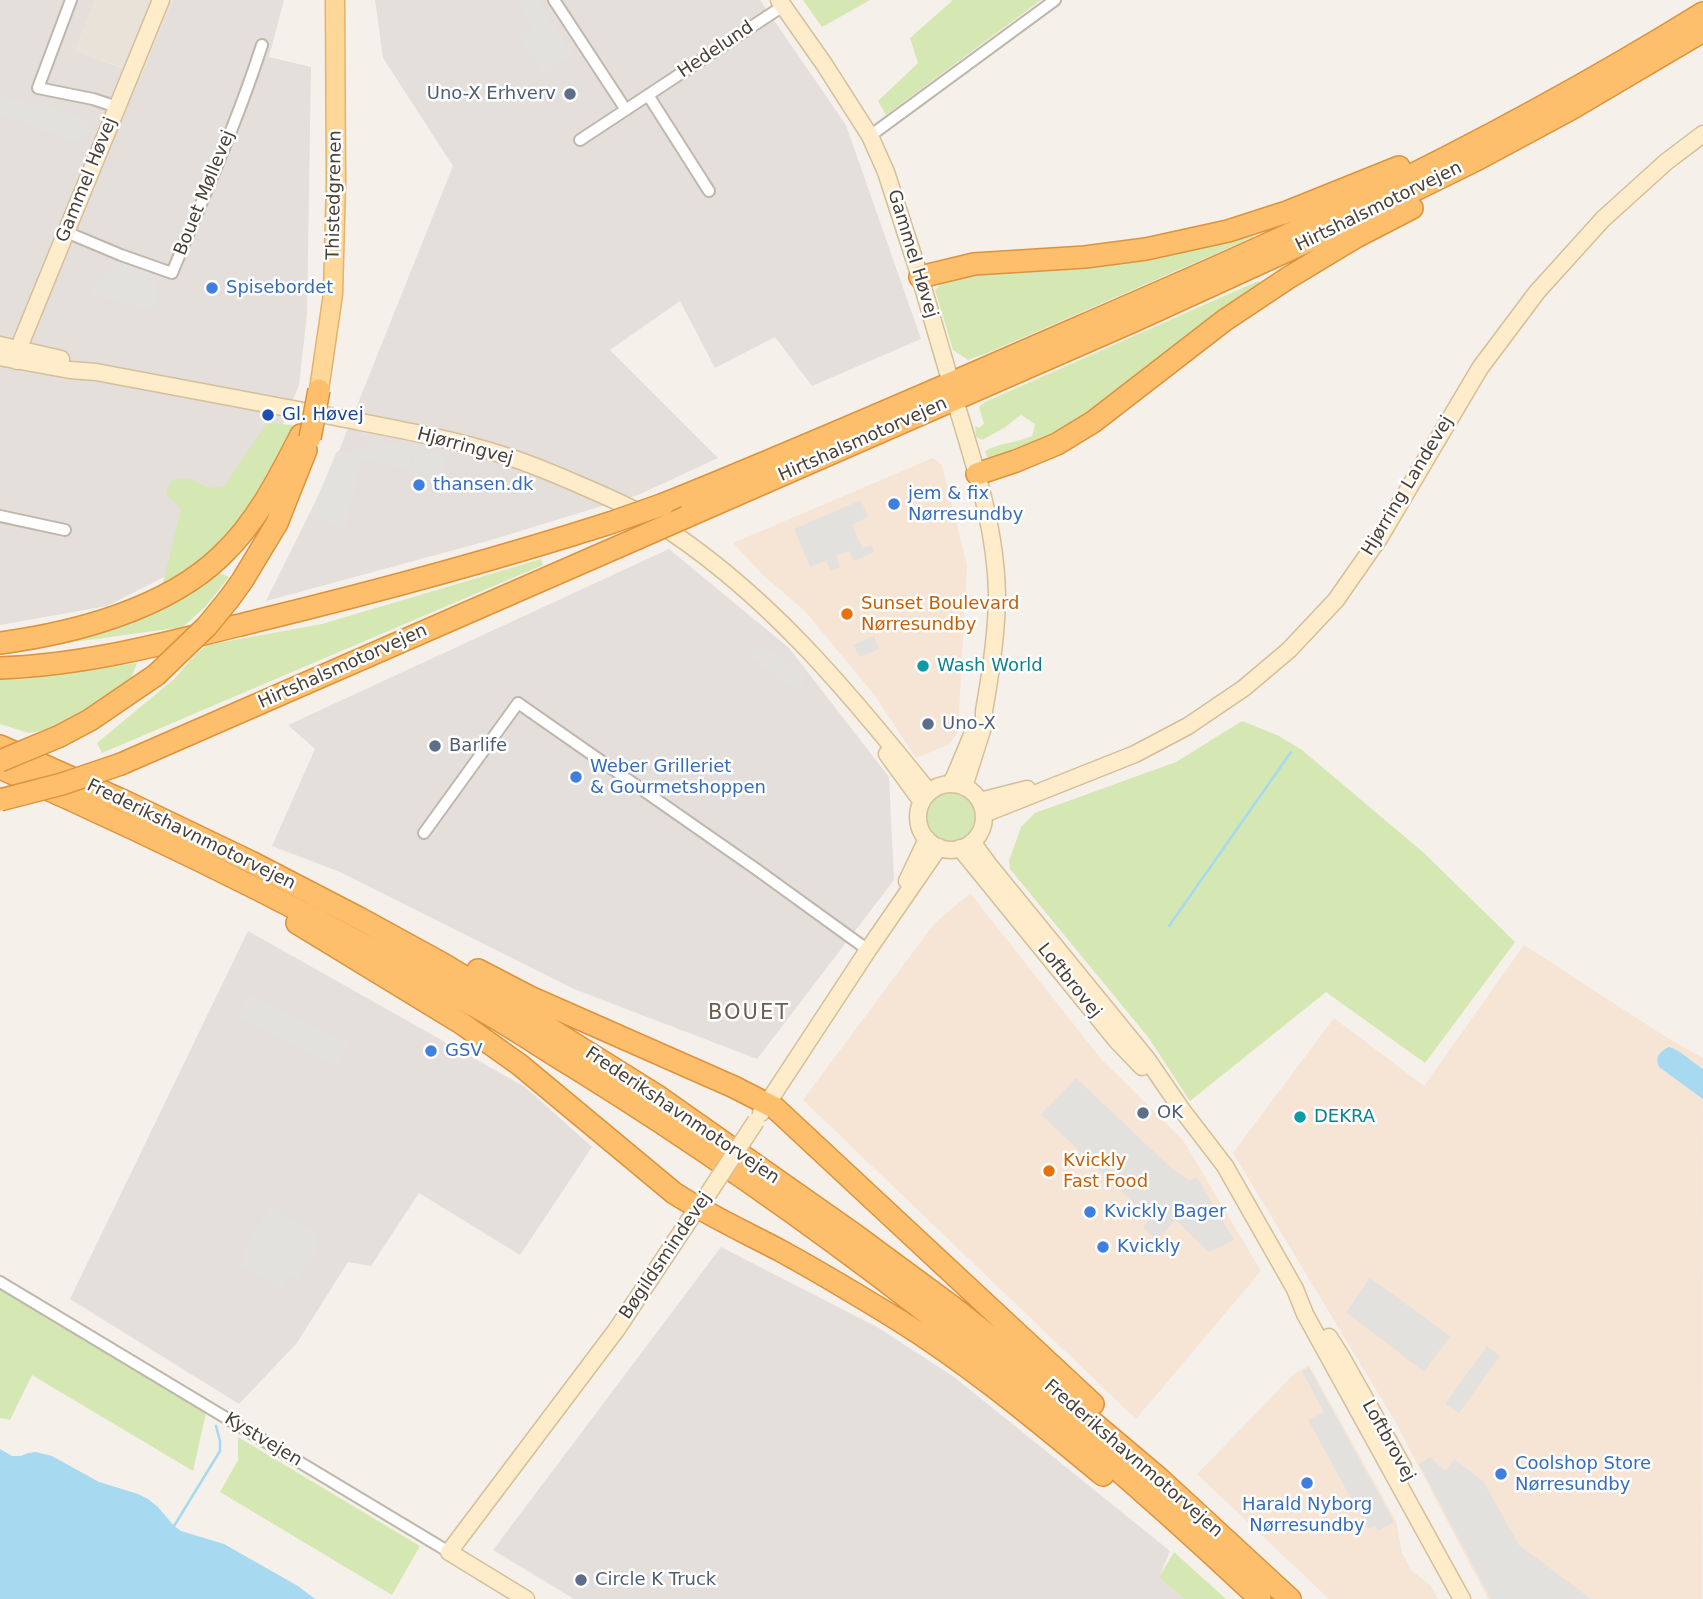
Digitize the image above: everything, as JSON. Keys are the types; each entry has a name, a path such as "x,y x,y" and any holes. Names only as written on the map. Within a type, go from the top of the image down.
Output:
{"highway":[{"name":"Hirtshalsmotorvejen","path":"0,668 132,651 308,608 525,550 664,504 930,393 1241,257 1439,162 1525,117 1703,13"},
{"name":"Hirtshalsmotorvejen","path":"0,800 62,784 121,764 1146,316 1373,211 1478,159 1571,109 1703,31"},
{"path":"976,474 1016,461 1057,443 1093,422 1225,320 1287,278 1356,237 1575,118 1703,37"},
{"path":"920,277 974,264 1085,257 1146,249 1228,231 1287,212 1394,169 1623,61"},
{"path":"0,761 60,736 90,720 156,675 207,626 242,581 277,523 294,483 320,385"},
{"path":"0,643 30,639 112,617 155,601 192,579 221,557 242,533 306,437"},
{"name":"Frederikshavnmotorvejen","path":"0,746 251,862 443,964 659,1097 974,1323 1091,1419 1287,1596"},
{"name":"Frederikshavnmotorvejen","path":"0,768 94,809 288,903 492,1016 640,1108 747,1180 858,1260 970,1346 1050,1411 1260,1599"},
{"path":"124,801 254,854 530,997 768,1103 792,1122 1057,1370 1166,1474 1287,1596"},
{"path":"94,809 283,916 461,1023 520,1065 674,1193 703,1201 782,1252 901,1322 959,1361 1115,1485 1246,1599"}],"main road":[{"name":"Gammel Høvej","path":"18,355 161,0"},
{"name":"Thistedgrenen","path":"320,385 332,294 336,182 335,0"},
{"name":"Gammel Høvej","path":"781,3 870,136 890,181 948,373"},
{"name":"Hjørring Landevej","path":"982,807 1067,781 1135,754 1188,726 1244,688 1289,650 1336,600 1380,537 1480,368 1537,292 1603,219 1666,162 1703,134"},
{"name":"Hjørringvej","path":"0,345 18,355"},
{"name":"Hjørringvej","path":"0,358 18,355 73,362 96,372 369,423 455,442 506,456 628,506 719,568 803,643 926,797"},
{"path":"957,786 954,778 984,711 995,641 997,592 992,538 958,410"},
{"path":"957,786 970,790 982,807 981,829 966,845 949,849 933,843 923,833 918,814 926,797 935,788 957,786"},
{"name":"Bøgildsmindevej","path":"449,1552 617,1329 894,912 933,843"},
{"name":"Loftbrovej","path":"966,845 989,865 1140,1050 1238,1187 1462,1599"},
{"name":"Loftbrovej","path":"1295,1289 1341,1356 1473,1599"},
{"name":"Kystvejen","path":"449,1552 526,1599"}],"street":[{"path":"71,0 38,88 93,99 117,107"},
{"path":"554,0 626,110"},
{"path":"870,136 1055,0"},
{"name":"Hedelund","path":"580,140 781,3"},
{"name":"Bouet Møllevej","path":"66,232 124,257 172,273 231,132 262,46"},
{"path":"648,95 709,191"},
{"path":"0,516 65,530"},
{"path":"424,833 518,703 868,950"},
{"name":"Kystvejen","path":"0,1282 449,1552"}],"shaded area":[{"path":"0,0 95,0 75,51 142,75 173,0 284,0 269,57 311,67 307,314 299,385 275,443 170,574 107,606 0,625"},
{"path":"95,0 173,0 143,75 75,51"},
{"path":"375,0 760,0 846,125 921,339 812,386 775,337 715,368 680,301 610,350 718,458 638,495 491,540 266,601 332,468 453,166 383,58"},
{"path":"522,0 537,0 573,55 544,74 519,37 534,27 518,3"},
{"path":"0,97 51,107 83,118 90,128 86,137 75,141 3,116 0,120"},
{"path":"116,262 151,274 159,293 152,311 88,292"},
{"path":"369,439 413,448 409,469 361,458 345,531 310,515 337,451 352,455 356,445 367,448"},
{"path":"415,449 447,455 443,475 411,469"},
{"path":"933,458 942,465 967,565 958,732 948,745 916,758 876,697 805,611 765,577 733,543"},
{"path":"861,500 868,517 852,525 862,548 871,545 874,552 854,561 849,551 836,556 840,567 831,571 826,561 810,567 794,529"},
{"path":"669,549 789,648 889,777 894,880 757,1059 574,989 340,872 272,846 315,749 288,725"},
{"path":"874,636 879,649 860,657 853,645"},
{"path":"760,643 807,677 797,691 750,657"},
{"path":"970,893 1101,1059 1183,1140 1261,1271 1136,1419 803,1100 934,924"},
{"path":"248,931 525,1087 592,1147 520,1255 419,1193 371,1266 348,1262 297,1343 239,1404 70,1299"},
{"path":"1524,945 1703,1058 1702,1599 1488,1599 1396,1423 1233,1153 1334,1018 1424,1086"},
{"path":"249,995 349,1044 338,1066 239,1018"},
{"path":"1076,1078 1169,1166 1190,1181 1197,1177 1234,1240 1209,1252 1176,1220 1156,1240 1143,1227 1150,1219 1041,1114"},
{"path":"271,1206 320,1235 314,1245 318,1248 298,1280 289,1275 280,1288 241,1265 244,1259 240,1256"},
{"path":"721,1247 877,1327 954,1377 1170,1551 1159,1577 1184,1599 574,1599 493,1550"},
{"path":"1370,1278 1450,1336 1424,1372 1346,1312"},
{"path":"1487,1346 1500,1356 1459,1413 1445,1404"},
{"path":"1309,1365 1396,1521 1402,1553 1411,1570 1430,1585 1438,1599 1329,1599 1197,1474 1295,1373"},
{"path":"1309,1368 1394,1522 1378,1531 1375,1526 1368,1529 1308,1420 1324,1412 1302,1371"},
{"path":"1430,1457 1445,1471 1454,1459 1483,1481 1519,1545 1591,1599 1491,1599 1419,1464"}],"green space":[{"path":"803,0 870,0 822,27"},
{"path":"951,0 1041,0 886,115 878,101 918,63 910,38"},
{"path":"1250,233 1254,237 968,360 953,350 935,290 942,283 956,277 1107,264 1191,250"},
{"path":"1258,281 1261,285 1116,393 1054,434 1022,451 987,457 985,451 990,448 1032,436 1035,424 1021,415 982,440 976,437 975,426 979,428 984,424 979,407 985,402"},
{"path":"267,423 293,425 277,464 255,501 228,534 197,562 163,583 181,509 166,494 171,480 188,478 210,488 224,486"},
{"path":"541,559 543,565 102,753 97,743 174,679 207,645 322,624"},
{"path":"215,571 229,577 206,606 183,627 52,645 72,640"},
{"path":"137,663 130,681 99,705 54,728 29,733 0,724 0,679 25,679"},
{"path":"1242,721 1279,736 1302,750 1424,853 1515,942 1425,1063 1326,992 1190,1101 1148,1037 1010,869 1009,861 1021,827 1035,813 1176,762"},
{"path":"942,793 962,793 976,807 976,827 962,841 942,841 928,827 928,807"},
{"path":"0,1289 206,1413 193,1471 32,1375 10,1420 0,1418"},
{"path":"238,1437 420,1546 392,1595 220,1492 238,1460"},
{"path":"1174,1552 1226,1599 1184,1599 1159,1577"}],"water":[{"path":"1669,1047 1703,1069 1703,1099 1659,1067 1659,1055"},
{"path":"0,1449 12,1456 36,1452 52,1456 99,1482 138,1494 158,1507 181,1531 224,1544 298,1586 315,1599 0,1599"}],"waterway":[{"path":"1169,926 1291,752"},
{"path":"174,1526 220,1451 216,1426"}],"place":[{"name":"Uno-X Erhverv","path":"570,94"},
{"name":"Spisebordet","path":"212,288"},
{"name":"Gl. Høvej","path":"268,415"},
{"name":"thansen.dk","path":"419,485"},
{"name":"jem & fix Nørresundby","path":"894,504"},
{"name":"Sunset Boulevard Nørresundby","path":"847,614"},
{"name":"Wash World","path":"923,666"},
{"name":"Uno-X","path":"928,724"},
{"name":"Barlife","path":"435,746"},
{"name":"Weber Grilleriet & Gourmetshoppen","path":"576,777"},
{"name":"GSV","path":"431,1051"},
{"name":"OK","path":"1143,1113"},
{"name":"DEKRA","path":"1300,1117"},
{"name":"Kvickly Fast Food","path":"1049,1171"},
{"name":"Kvickly Bager","path":"1090,1212"},
{"name":"Kvickly","path":"1103,1247"},
{"name":"Coolshop Store Nørresundby","path":"1501,1474"},
{"name":"Harald Nyborg Nørresundby","path":"1307,1483"},
{"name":"Circle K Truck","path":"581,1580"}],"district":[{"name":"BOUET","path":"749,1014"}]}
